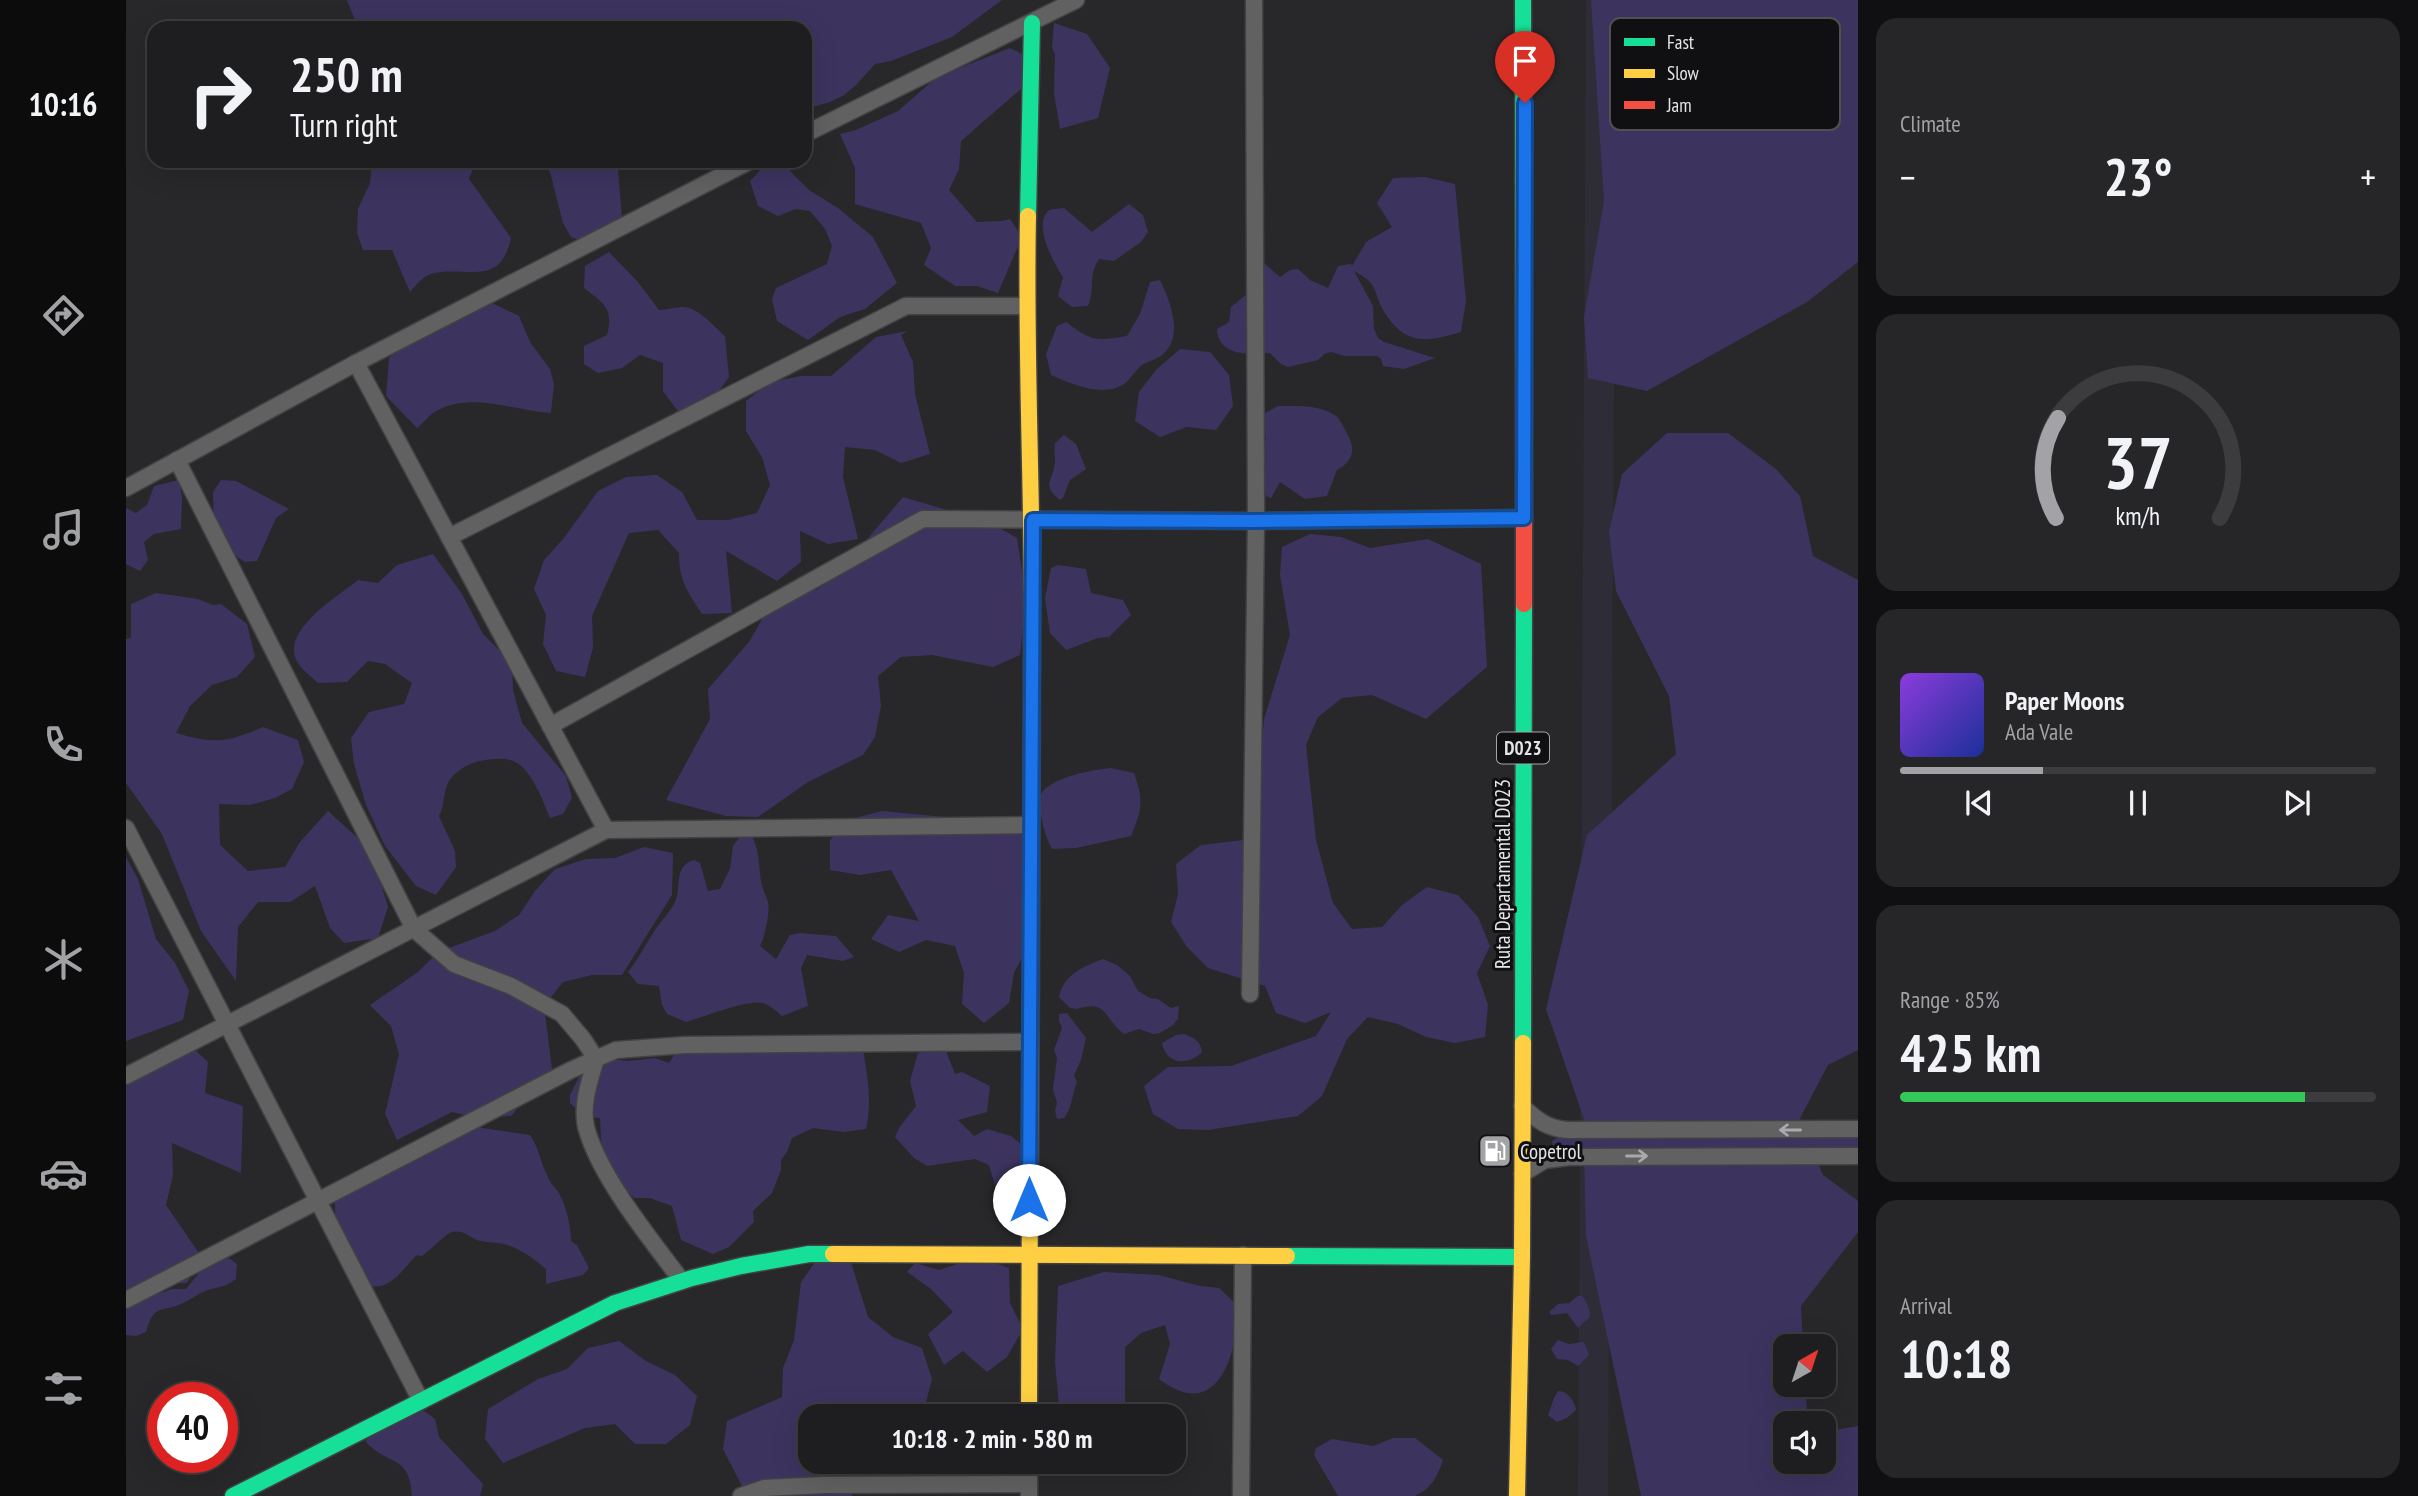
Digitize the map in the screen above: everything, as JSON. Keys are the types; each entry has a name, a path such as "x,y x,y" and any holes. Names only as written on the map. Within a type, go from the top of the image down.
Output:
{"street":[{"path":"812,131 1076,0"},
{"path":"1250,994 1256,521 1254,0"},
{"name":"Ruta Departamental D023","path":"1517,1496 1522,1174 1525,103 1522,0"},
{"path":"1029,1404 1033,520 1026,306 1032,23"},
{"path":"126,488 356,363 736,168"},
{"path":"449,537 906,306 1026,306"},
{"path":"356,363 606,830"},
{"path":"177,460 414,929 454,964 511,986 562,1014 583,1039 596,1059 586,1097 586,1125 604,1170 682,1281"},
{"path":"551,726 923,519 1256,521 1524,518"},
{"path":"126,1076 606,830 1030,825"},
{"path":"126,828 421,1401"},
{"path":"126,1300 616,1050 685,1045 1030,1042"},
{"path":"1522,1106 1536,1120 1549,1127 1569,1130 1858,1129"},
{"path":"1522,1174 1545,1160 1569,1157 1858,1156"},
{"path":"233,1496 259,1490 421,1401 615,1303 682,1281 741,1266 809,1254 1521,1257"},
{"path":"1241,1496 1243,1255"},
{"path":"741,1496 764,1488 824,1485 1029,1490"}],"shaded area":[{"path":"347,0 1002,0 952,37 891,61 875,64 844,95 812,107 812,21 355,21"},
{"path":"1586,0 1616,0 1616,18 1610,18 1610,130 1615,130 1608,1496 1578,1496"},
{"path":"1591,0 1858,0 1858,262 1807,302 1647,391 1588,378 1584,317 1604,201"},
{"path":"1054,23 1087,34 1110,68 1098,118 1060,129 1054,93"},
{"path":"1010,48 1032,59 1021,89 961,141 959,169 949,190 977,222 1010,219 1022,237 998,293 977,286 955,286 924,265 931,248 921,223 855,204 855,168 840,134 856,130 898,111 937,77"},
{"path":"371,168 473,168 469,179 511,238 506,254 490,270 431,274 410,292 392,250 363,250 357,233 358,209 370,183"},
{"path":"547,168 618,168 623,231 612,242 600,247 571,237 563,223"},
{"path":"762,168 787,168 809,190 838,208 873,237 897,283 865,309 840,317 808,340 777,321 772,299 776,288 827,264 832,246 825,229 810,211 796,209 778,216 758,206 750,181"},
{"path":"1425,177 1455,184 1466,301 1461,332 1428,339 1409,336 1393,324 1385,313 1372,284 1354,271 1373,306 1374,329 1378,338 1435,358 1404,369 1383,366 1377,356 1345,356 1331,352 1318,360 1288,367 1270,353 1236,352 1223,345 1217,329 1229,322 1231,307 1247,294 1247,269 1256,263 1264,263 1280,277 1290,270 1298,269 1310,280 1328,288 1338,266 1352,266 1366,242 1392,227 1377,203 1393,178"},
{"path":"1129,204 1143,215 1148,232 1141,242 1114,261 1099,259 1093,272 1088,306 1072,307 1058,296 1063,277 1044,236 1044,219 1047,212 1064,208 1092,232"},
{"path":"609,252 637,281 659,310 682,307 694,310 725,336 729,377 707,408 680,414 663,391 663,363 640,355 622,368 598,373 584,364 584,346 607,335 609,326 606,307 584,288 585,266"},
{"path":"1160,280 1171,308 1174,329 1173,339 1162,355 1142,365 1124,384 1106,390 1087,388 1051,375 1046,354 1057,326 1066,322 1095,338 1127,336 1140,314 1150,282"},
{"path":"492,303 519,316 530,342 550,369 554,384 551,413 494,404 466,403 438,410 417,428 386,396 389,358 420,327"},
{"path":"908,331 901,335 913,362 915,394 930,454 901,463 875,450 845,447 843,477 858,539 828,544 800,531 801,562 777,581 726,551 732,613 702,614 685,585 680,571 679,553 658,530 629,533 592,616 593,648 585,677 556,671 543,644 546,615 534,589 544,560 564,538 598,491 626,477 657,475 682,492 697,520 728,520 757,513 770,485 762,457 746,431 746,401 770,382 801,376 831,376 876,337"},
{"path":"1180,349 1210,352 1229,375 1233,406 1216,430 1187,427 1160,437 1135,421 1139,392 1157,369"},
{"path":"1278,406 1323,409 1339,419 1351,442 1352,453 1347,462 1337,470 1327,496 1305,499 1280,482 1271,498 1266,496 1259,456 1266,438 1260,416"},
{"path":"1667,433 1728,433 1776,469 1800,496 1813,556 1858,580 1858,1050 1828,1065 1800,1118 1807,1137 1858,1137 1858,1148 1812,1149 1823,1175 1858,1201 1858,1232 1801,1306 1802,1334 1773,1334 1773,1397 1806,1397 1807,1411 1773,1411 1773,1474 1836,1474 1836,1430 1858,1426 1858,1496 1641,1496 1586,1236 1584,1150 1557,1150 1553,1146 1552,1141 1557,1138 1584,1138 1584,1119 1546,1009 1587,835 1676,754 1669,696 1616,591 1609,532 1622,474"},
{"path":"1064,435 1076,444 1086,469 1070,480 1060,500 1051,490 1050,482 1055,462 1055,443"},
{"path":"179,480 182,497 181,529 154,534 144,542 148,560 140,571 126,564 126,508 136,513 147,505 154,486"},
{"path":"221,480 236,481 289,509 276,518 257,561 245,562 224,548 214,530 213,492"},
{"path":"903,497 991,523 1017,538 1026,597 1020,655 993,667 932,655 901,657 878,676 881,706 875,737 863,755 808,782 758,817 726,816 666,800 710,719 708,689 749,642 764,616 789,599 818,589 841,570"},
{"path":"1310,534 1341,537 1370,548 1428,539 1481,564 1487,667 1426,719 1372,695 1342,698 1318,717 1306,745 1316,840 1333,903 1352,929 1382,927 1402,905 1427,887 1458,895 1478,917 1490,946 1477,973 1488,1005 1485,1037 1455,1043 1426,1037 1398,1024 1368,1017 1347,1039 1322,1096 1298,1116 1208,1130 1178,1129 1153,1114 1144,1086 1168,1067 1231,1066 1316,1036 1331,1012 1305,1023 1276,1013 1265,986 1208,968 1187,947 1171,922 1178,894 1176,864 1201,845 1260,838 1257,809 1264,719 1290,635 1280,575 1282,547"},
{"path":"433,554 462,594 483,634 512,663 513,690 522,723 566,776 572,798 563,814 550,818 533,780 517,763 506,759 485,760 460,770 447,785 439,816 455,851 456,867 436,895 416,886 385,846 366,805 354,764 351,738 369,712 404,704 412,683 385,664 368,661 347,682 318,683 300,666 294,651 296,639 313,616 358,580 378,583 397,565"},
{"path":"1058,565 1086,569 1091,593 1123,600 1131,615 1109,637 1098,638 1066,650 1050,633 1045,598 1051,568"},
{"path":"156,593 198,599 213,605 221,604 247,624 255,657 237,677 212,685 190,706 176,733 220,740 263,727 298,740 304,762 292,789 275,798 250,805 219,804 220,845 248,871 285,867 300,842 328,811 371,850 388,907 378,938 344,943 330,928 315,886 290,902 258,902 238,927 236,981 201,931 162,834 126,783 126,639 131,638 131,604"},
{"path":"1111,768 1134,773 1137,783 1140,805 1131,836 1076,848 1052,849 1040,812 1043,791 1057,781 1085,772"},
{"path":"882,811 944,817 953,823 1016,822 1036,847 1028,946 1014,973 1009,1003 984,1023 962,1004 964,973 955,946 926,940 899,952 871,939 888,915 919,921 891,870 860,875 830,870 830,840 852,819"},
{"path":"747,827 756,847 768,902 767,924 760,946 776,959 790,935 800,933 836,936 854,957 843,961 807,955 801,968 808,1006 782,1016 771,1007 756,1002 686,1022 667,1014 662,1005 659,986 638,984 628,972 675,902 683,867 694,860 700,863 708,891 720,889 730,869 733,846"},
{"path":"644,847 673,853 672,895 622,975 592,975 563,982 544,1006 552,1069 511,1116 480,1118 452,1112 397,1140 385,1114 399,1054 391,1026 370,1005 418,972 438,952 495,931 519,915 535,891 555,869 586,859 615,858"},
{"path":"126,857 138,879 156,939 175,963 189,991 183,1020 126,1041"},
{"path":"1103,959 1117,965 1130,976 1138,991 1171,1008 1179,1006 1178,1019 1173,1025 1160,1033 1153,1034 1139,1029 1124,1034 1100,1008 1070,1008 1059,997 1065,983 1082,968"},
{"path":"1067,1013 1086,1038 1074,1075 1077,1082 1070,1106 1064,1118 1057,1119 1057,1103 1053,1089 1057,1058 1054,1050 1062,1028 1059,1014"},
{"path":"1184,1034 1196,1040 1202,1052 1190,1060 1178,1061 1168,1056 1162,1043 1176,1035"},
{"path":"944,1046 955,1074 962,1072 990,1086 987,1112 958,1120 974,1136 987,1129 1011,1136 1032,1153 1024,1206 1004,1201 996,1189 989,1165 975,1159 927,1166 914,1158 895,1137 916,1106 910,1081 918,1053"},
{"path":"193,1048 208,1062 205,1093 243,1106 241,1173 172,1143 173,1175 166,1205 201,1256 187,1283 156,1285 126,1296 126,1074"},
{"path":"677,1050 863,1050 865,1060 869,1100 866,1129 843,1132 813,1128 792,1138 781,1160 781,1170 772,1193 753,1211 754,1222 729,1247 713,1254 681,1240 672,1206 650,1198 634,1198 609,1173 601,1139 600,1118 585,1117 570,1103 570,1095 582,1071 612,1059 629,1061 655,1058 669,1063"},
{"path":"468,1126 530,1135 548,1178 564,1204 571,1241 577,1245 589,1268 583,1275 546,1284 546,1269 521,1251 504,1244 484,1242 452,1232 422,1256 417,1255 391,1282 370,1286 344,1243 337,1220 335,1194"},
{"path":"849,1256 868,1317 893,1337 922,1348 932,1379 926,1404 798,1404 798,1474 856,1474 853,1476 852,1496 747,1496 723,1449 727,1421 782,1397 783,1368 794,1340 801,1282 818,1258"},
{"path":"978,1257 1009,1268 1010,1303 1023,1329 1007,1357 987,1372 963,1351 944,1365 928,1334 953,1312 931,1289 907,1272 915,1263 939,1270"},
{"path":"229,1258 237,1264 236,1279 181,1304 158,1311 152,1317 146,1332 136,1336 126,1335 126,1306 172,1289 186,1289 203,1268"},
{"path":"1104,1272 1159,1275 1219,1288 1239,1307 1234,1344 1220,1378 1210,1388 1196,1393 1179,1391 1159,1379 1170,1344 1165,1325 1141,1333 1125,1347 1125,1404 1059,1404 1055,1362 1058,1286"},
{"path":"1582,1296 1589,1308 1590,1317 1578,1328 1567,1313 1551,1315 1549,1312 1558,1304 1569,1303"},
{"path":"1558,1340 1569,1344 1584,1342 1589,1355 1578,1366 1568,1360 1557,1359 1551,1349"},
{"path":"619,1341 646,1361 675,1375 697,1396 690,1425 666,1444 635,1444 615,1424 585,1428 503,1463 485,1439 488,1409 538,1379 567,1369 588,1348"},
{"path":"1558,1391 1570,1398 1576,1410 1557,1422 1548,1415"},
{"path":"412,1402 435,1419 439,1437 483,1484 480,1496 412,1496 407,1473 402,1467 365,1441"},
{"path":"1393,1438 1415,1438 1443,1460 1433,1481 1415,1496 1338,1496 1314,1455 1316,1448 1332,1439 1373,1446"}],"traffic: fast":[{"path":"1523,0 1524,404"},
{"path":"1028,216 1032,23"},
{"path":"1523,1043 1524,604"},
{"path":"233,1496 615,1303 692,1278 741,1266 809,1254 833,1254"},
{"path":"1287,1256 1522,1257"}],"traffic: slow":[{"path":"1028,216 1032,641"},
{"path":"1029,1404 1031,927"},
{"path":"1517,1496 1523,1043"},
{"path":"833,1254 1287,1256"}],"traffic: jam":[{"path":"1524,404 1524,604"},
{"path":"1031,927 1032,641"}],"place":[{"name":"Copetrol","path":"1495,1151"}],"route":[{"path":"1029,1200 1033,520 1524,518 1525,103"}]}
